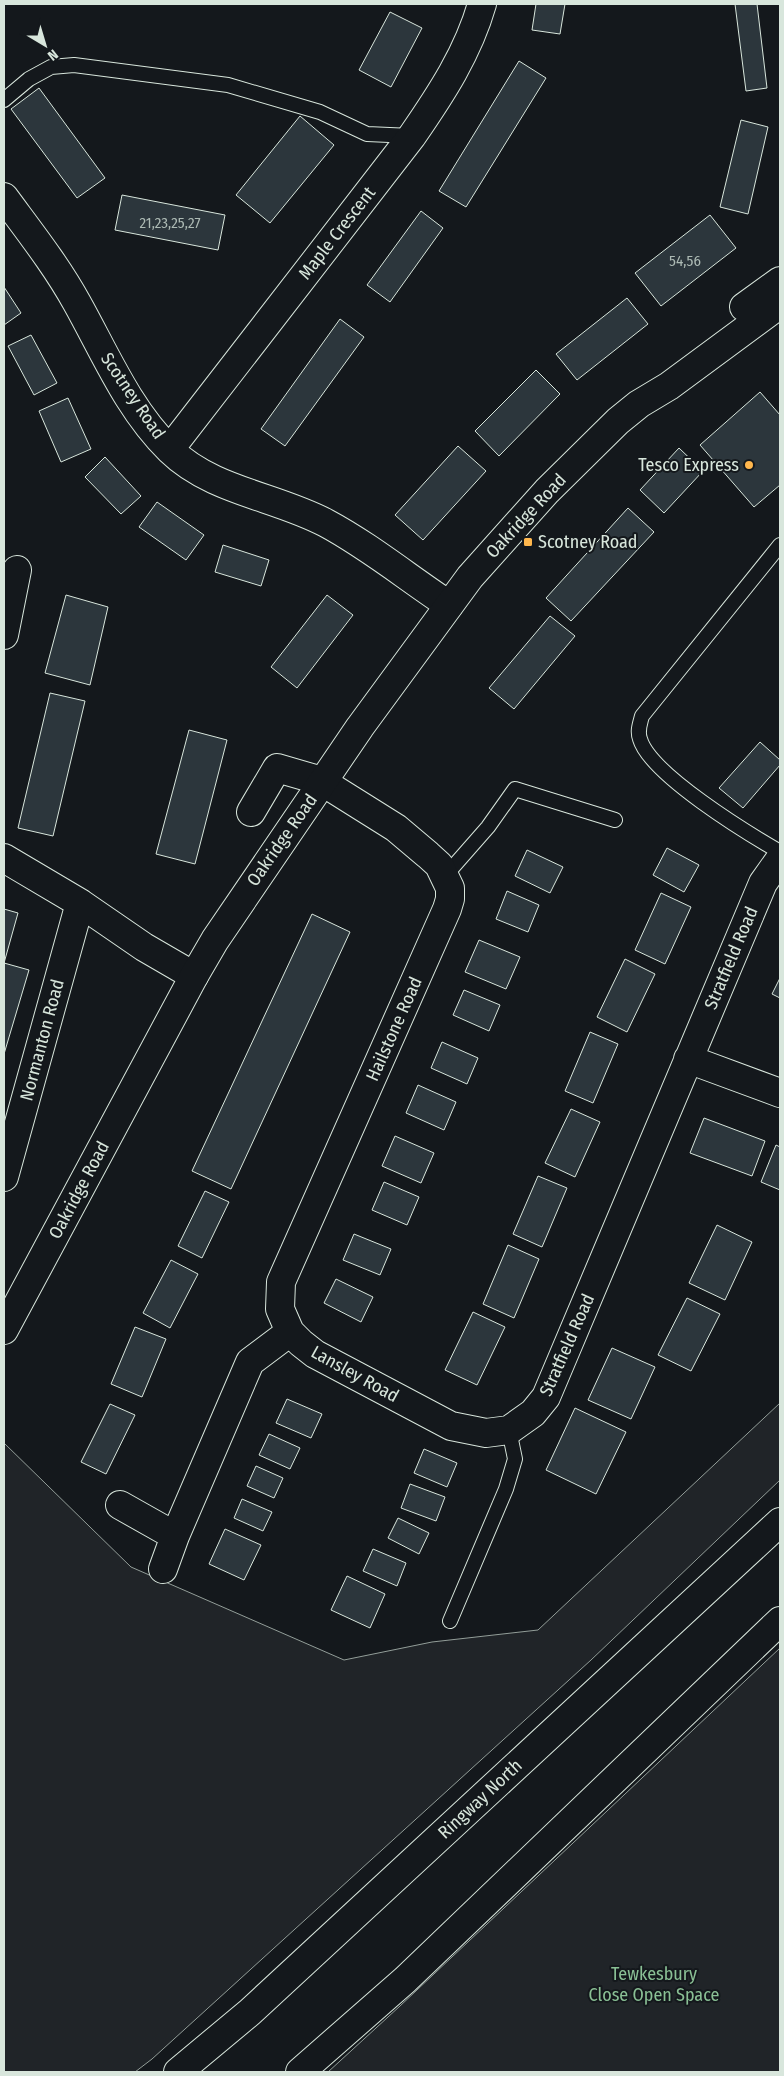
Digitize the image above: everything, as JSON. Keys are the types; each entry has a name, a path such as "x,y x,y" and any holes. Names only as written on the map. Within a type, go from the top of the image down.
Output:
{"main road":[{"name":"Maple Crescent","path":"170,449 412,136 446,88 467,46 482,4"},
{"name":"Scotney Road","path":"4,197 52,262 77,303 113,372 154,432 170,449 187,464 212,479 297,510 326,523 360,543 449,606"},
{"name":"Oakridge Road","path":"639,404 658,378 687,350 780,281"},
{"name":"Oakridge Road","path":"4,1330 194,976 319,781 470,577 547,491 618,421 780,304"},
{"path":"4,635 17,570"},
{"path":"251,812 277,768 319,781"},
{"name":"Hailstone Road","path":"290,1332 280,1308 281,1282 447,909 450,898 450,888 445,876 428,855 396,828 319,781"},
{"path":"4,858 80,903 144,947 194,976"},
{"name":"Stratfield Road","path":"509,1430 533,1413 546,1397 763,883 780,859"},
{"name":"Normanton Road","path":"4,1177 80,903"},
{"path":"688,1059 780,1093"},
{"path":"163,1569 175,1536 250,1362 290,1332"},
{"name":"Lansley Road","path":"290,1332 315,1354 451,1426 486,1433 509,1430"},
{"path":"120,1505 175,1536"},
{"name":"Ringway North","path":"178,2072 250,2012 780,1522"},
{"path":"300,2072 406,1980 780,1621"}],"lane":[{"path":"4,100 30,79 51,67 74,64 228,85 320,112 367,134 412,136"},
{"path":"780,545 642,716 638,730 640,741 653,760 676,783 749,834 780,852"},
{"path":"445,876 488,827 515,789 615,820"},
{"path":"450,1621 506,1489 515,1460 509,1430"}],"green space":[{"path":"780,1403 780,1480 591,1660 152,2059 135,2072 4,2072 4,1443 131,1567 344,1660 432,1642 538,1630"},
{"name":"Tewkesbury Close Open Space","path":"780,1648 780,2072 328,2072 400,2006"}],"building":[{"path":"536,4 565,4 560,34 532,30"},
{"path":"735,4 757,4 767,88 746,91"},
{"path":"390,12 422,28 391,87 359,70"},
{"path":"519,61 546,78 466,207 439,191"},
{"path":"39,88 105,178 77,198 11,109"},
{"path":"300,116 334,145 270,223 236,195"},
{"path":"741,120 768,127 748,214 720,207"},
{"path":"122,195 225,215 218,250 115,230"},
{"path":"421,211 443,228 390,302 367,285"},
{"path":"710,215 736,248 661,306 635,273"},
{"path":"4,287 21,313 4,325"},
{"path":"627,298 648,324 577,380 556,354"},
{"path":"340,319 364,337 285,446 261,429"},
{"path":"31,335 57,383 34,395 8,346"},
{"path":"536,370 560,394 499,456 475,431"},
{"name":"Tesco Express","path":"760,392 780,415 780,485 754,507 700,445"},
{"path":"68,398 91,449 61,462 39,411"},
{"path":"458,446 486,471 423,540 395,515"},
{"path":"679,448 703,471 664,513 640,490"},
{"path":"105,457 141,496 121,514 85,477"},
{"path":"157,502 204,535 186,560 139,527"},
{"path":"628,508 654,532 571,621 546,598"},
{"path":"223,545 269,560 261,586 215,572"},
{"path":"66,595 108,607 90,685 45,673"},
{"path":"327,595 353,615 297,688 271,667"},
{"path":"550,616 575,636 514,709 489,688"},
{"path":"50,693 85,701 53,836 18,828"},
{"path":"189,730 227,740 195,864 156,854"},
{"path":"760,742 780,760 780,765 743,808 719,788"},
{"path":"667,848 699,865 684,892 653,875"},
{"path":"527,850 563,867 550,893 515,876"},
{"path":"507,891 539,905 528,932 496,919"},
{"path":"661,893 691,907 665,964 635,950"},
{"path":"4,909 18,913 4,963"},
{"path":"312,914 350,932 231,1189 192,1171"},
{"path":"479,940 520,957 506,989 465,972"},
{"path":"625,959 655,974 627,1032 597,1017"},
{"path":"4,963 29,970 4,1054"},
{"path":"780,978 780,998 772,994"},
{"path":"464,990 500,1005 489,1031 453,1015"},
{"path":"590,1032 618,1044 593,1103 565,1091"},
{"path":"442,1042 478,1058 467,1084 431,1068"},
{"path":"418,1085 456,1102 444,1130 406,1113"},
{"path":"571,1109 600,1122 575,1177 545,1163"},
{"path":"704,1118 765,1141 752,1176 690,1153"},
{"path":"395,1136 434,1153 421,1183 382,1166"},
{"path":"776,1145 780,1147 780,1190 761,1182"},
{"path":"538,1176 567,1188 542,1247 513,1234"},
{"path":"384,1182 419,1197 407,1225 372,1210"},
{"path":"205,1191 229,1202 202,1258 178,1246"},
{"path":"717,1225 752,1242 725,1300 689,1283"},
{"path":"354,1234 391,1249 380,1275 343,1260"},
{"path":"508,1245 539,1259 514,1318 483,1304"},
{"path":"171,1260 198,1274 170,1328 143,1313"},
{"path":"336,1279 373,1297 361,1322 324,1303"},
{"path":"687,1298 720,1314 691,1371 658,1355"},
{"path":"473,1312 505,1327 477,1385 445,1370"},
{"path":"135,1327 166,1339 142,1397 111,1384"},
{"path":"612,1348 655,1367 631,1419 588,1400"},
{"path":"287,1399 322,1414 311,1438 276,1423"},
{"path":"110,1404 135,1415 106,1474 81,1462"},
{"path":"575,1408 626,1432 596,1494 546,1470"},
{"path":"269,1434 300,1448 290,1469 259,1455"},
{"path":"424,1449 457,1463 447,1487 414,1473"},
{"path":"256,1466 283,1478 274,1498 247,1486"},
{"path":"410,1484 445,1497 436,1521 401,1508"},
{"path":"242,1499 272,1512 263,1531 234,1518"},
{"path":"398,1518 429,1533 419,1554 388,1538"},
{"path":"225,1529 261,1545 244,1580 209,1564"},
{"path":"373,1549 406,1563 397,1586 363,1571"},
{"path":"347,1576 385,1594 370,1628 331,1610"}],"place":[{"name":"Tesco Express","path":"749,465"},
{"name":"Scotney Road","path":"528,542"}]}
